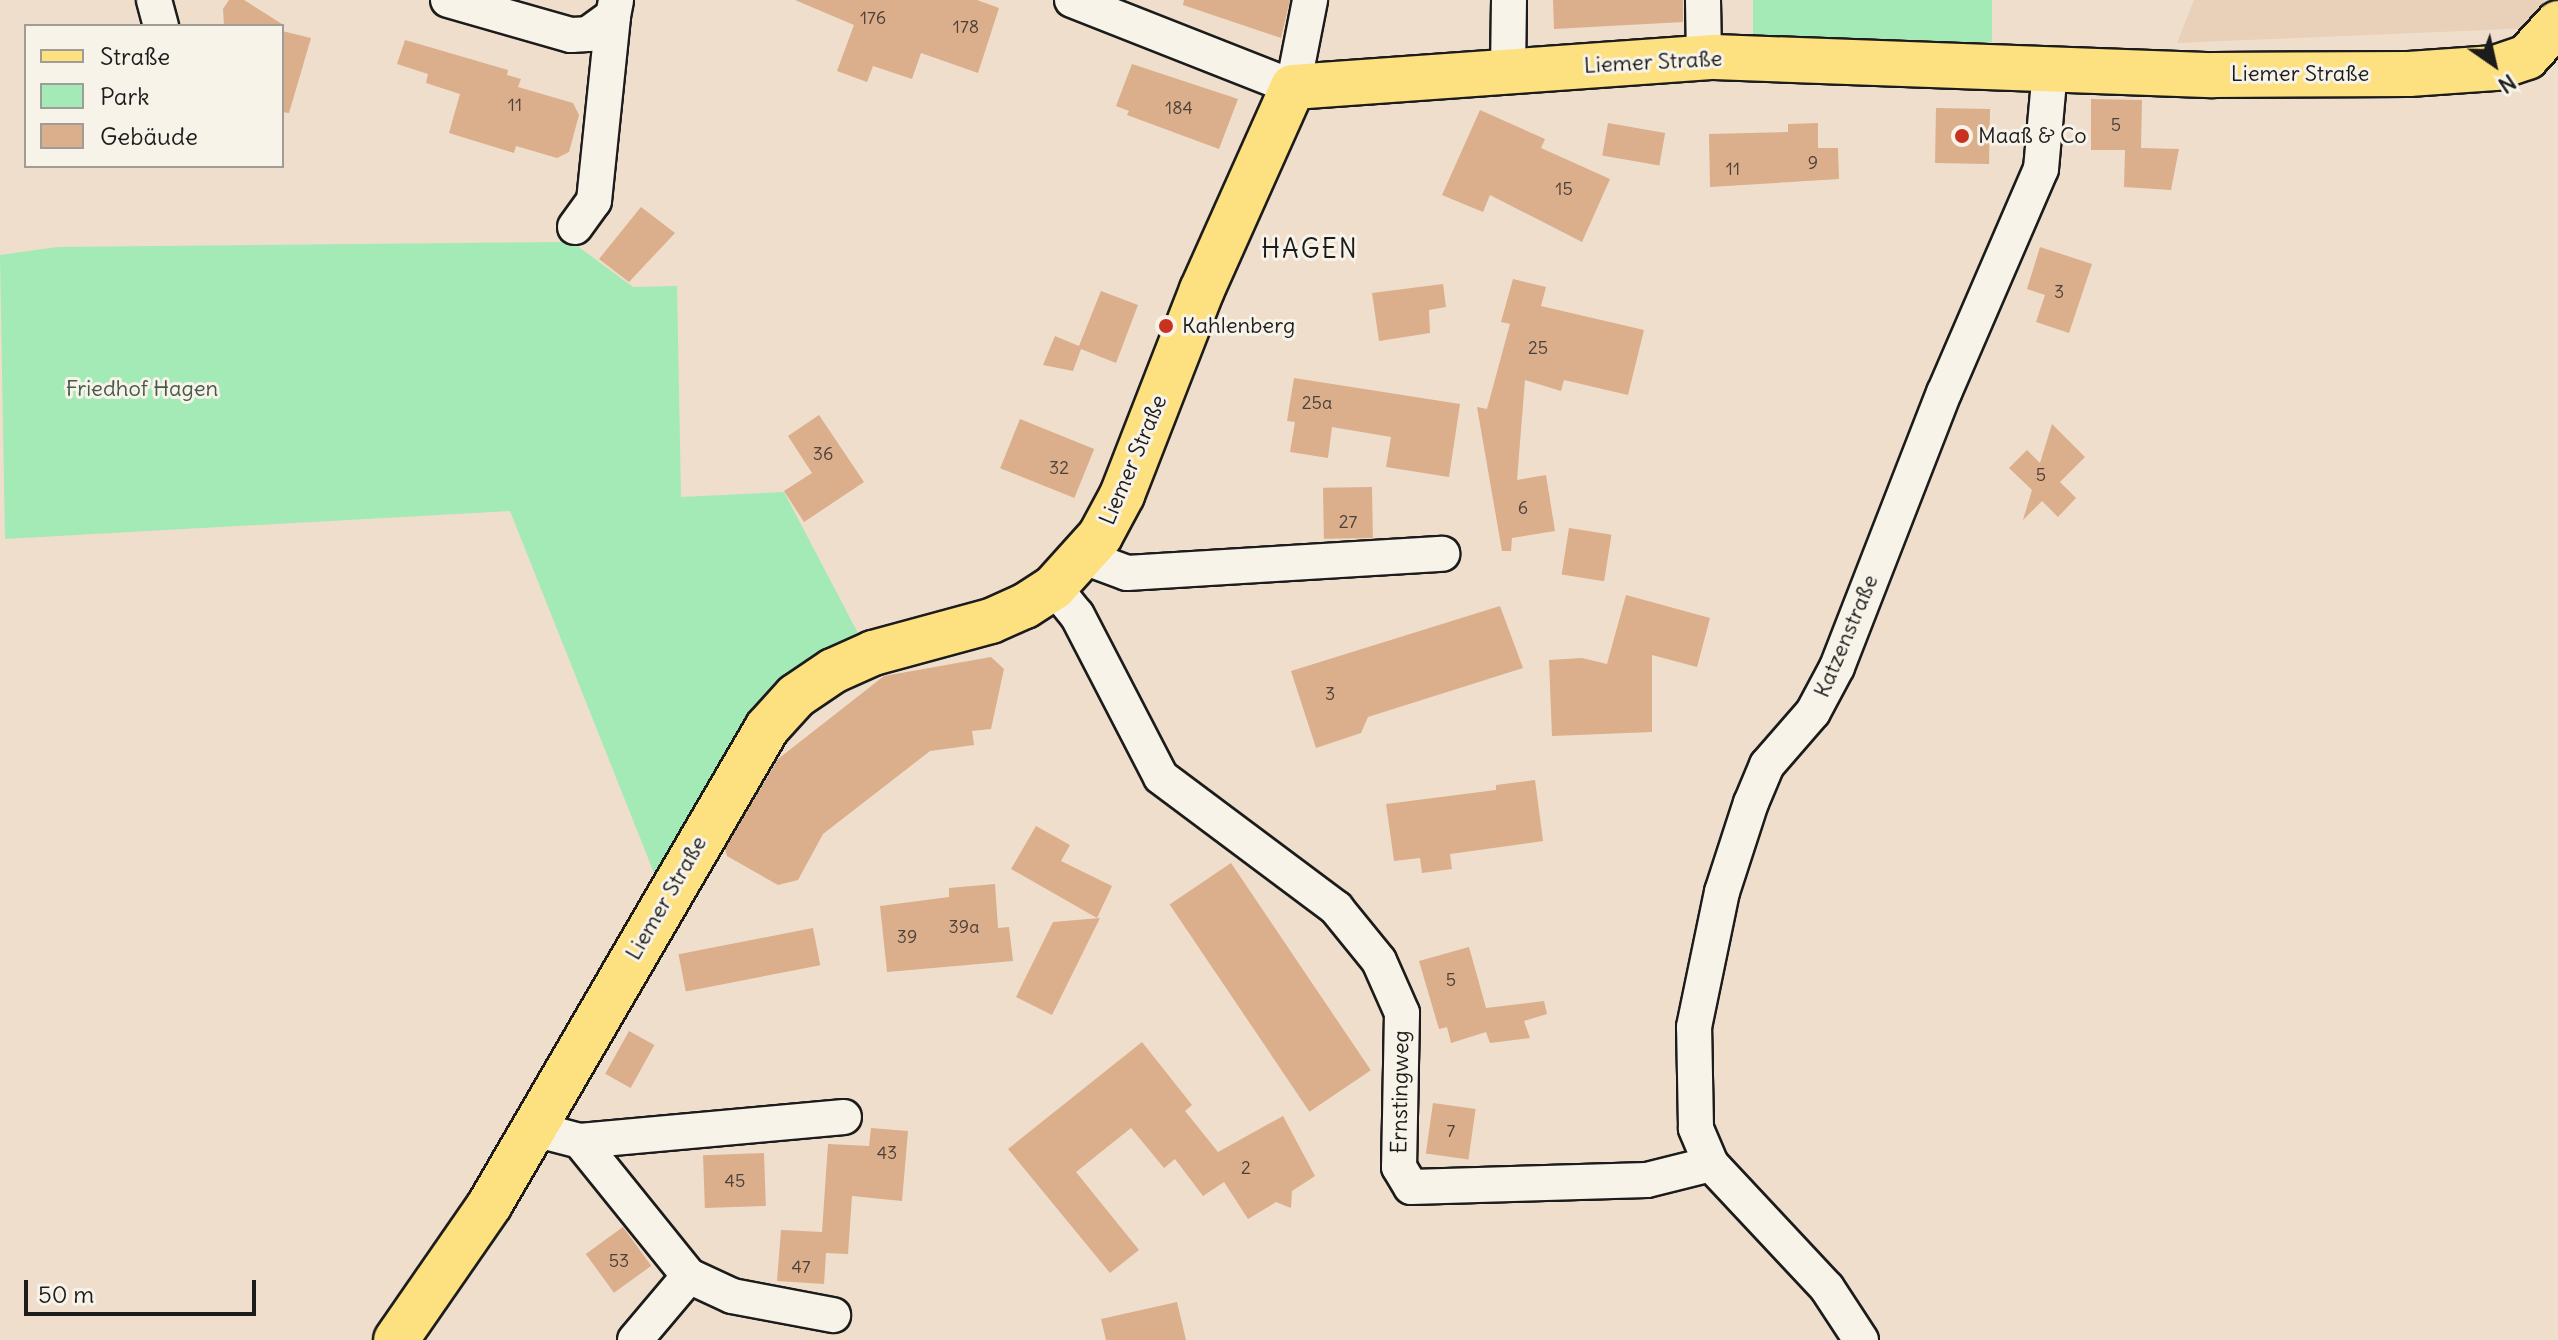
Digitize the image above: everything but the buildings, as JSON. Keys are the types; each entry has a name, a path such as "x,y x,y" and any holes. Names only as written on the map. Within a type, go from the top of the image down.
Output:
{"main road":[{"path":"2542,61 2558,23"},
{"name":"Liemer Straße","path":"396,1340 490,1204 742,763 796,696 873,653 991,621 1069,572 1122,495 1202,290 1293,87 1704,58 2050,70 2108,63 2214,61 2409,74 2542,61"}],"street":[{"path":"154,0 160,24"},
{"path":"448,0 571,35 588,34 614,8"},
{"path":"1072,0 1293,87 1310,0"},
{"path":"1508,72 1509,0"},
{"path":"1703,0 1704,58"},
{"path":"575,227 594,201 614,8"},
{"name":"Katzenstraße","path":"1861,1340 1827,1288 1711,1164 1696,1128 1694,1027 1722,892 1767,765 1813,712 1837,667 1944,393 2041,169 2050,70"},
{"path":"1069,572 1127,573 1442,554"},
{"name":"Ernstingweg","path":"1069,572 1077,615 1161,777 1336,908 1379,961 1402,1013 1399,1167 1411,1187 1647,1180 1711,1164"},
{"path":"534,1129 580,1141 844,1117"},
{"path":"580,1141 689,1276 732,1296 833,1315"},
{"path":"635,1340 689,1276"}],"shaded area":[{"path":"2194,0 2544,0 2533,28 2177,43"}],"green space":[{"path":"1753,0 1992,0 1992,42 1753,42"},
{"name":"Friedhof Hagen","path":"572,242 633,287 677,286 681,497 784,492 860,637 656,878 510,511 5,539 0,255 57,247"}],"place":[{"name":"Maaß & Co","path":"1962,136"},
{"name":"Kahlenberg","path":"1166,326"}],"district":[{"name":"HAGEN","path":"1310,249"}]}
